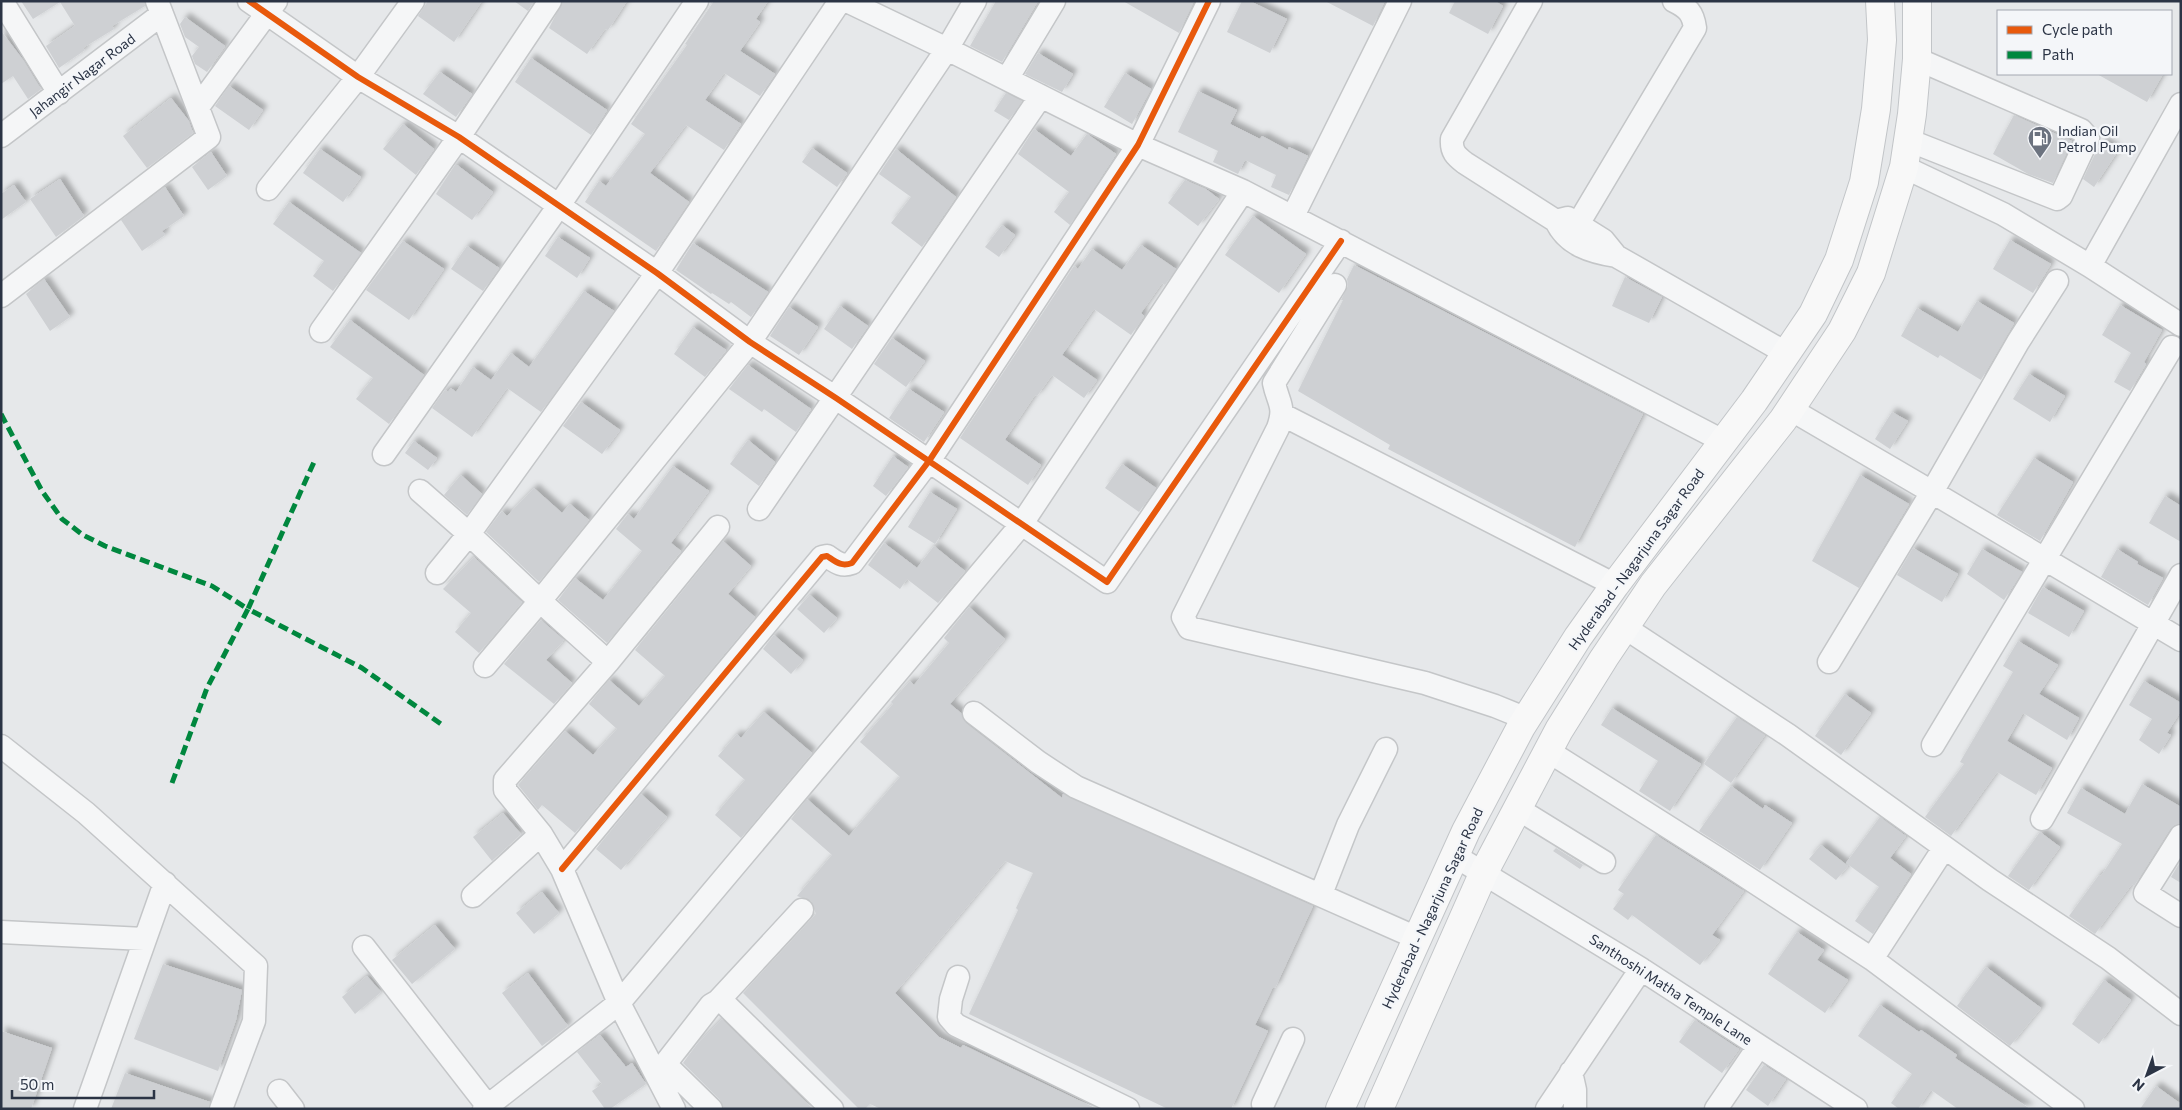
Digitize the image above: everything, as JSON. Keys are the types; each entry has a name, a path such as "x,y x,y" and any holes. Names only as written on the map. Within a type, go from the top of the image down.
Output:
{"main road":[{"name":"Hyderabad - Nagarjuna Sagar Road","path":"1340,1109 1466,831 1527,719 1578,638 1615,585 1754,401 1812,314 1839,260 1864,182 1876,109 1882,40 1880,1"},
{"path":"1379,1109 1484,872 1548,751 1624,627 1653,585 1790,409 1842,330 1871,273 1904,167 1917,59 1917,1"}],"street":[{"path":"2,1 59,93"},
{"path":"268,189 358,78 413,1"},
{"path":"321,331 459,137 550,1"},
{"path":"384,454 558,207 697,1"},
{"path":"437,573 469,534 656,273 840,1"},
{"path":"847,1 947,48 1138,145 1243,191 1293,216 1723,441"},
{"path":"485,666 540,602 750,342 947,48 975,1"},
{"path":"1007,79 1054,1"},
{"path":"562,869 822,557 827,556 839,564 852,563 929,461 1138,145 1209,1"},
{"path":"1293,216 1400,1"},
{"path":"1530,1 1452,139 1451,148 1456,156 1465,163 1556,221 1561,233 1580,246 1593,253 1616,256"},
{"path":"1578,224 1695,28 1693,17 1688,9 1674,1"},
{"path":"198,107 264,5 358,78 459,137 656,273 750,342 836,398 1107,582 1342,241"},
{"path":"1,296 209,137 159,8"},
{"name":"Jahangir Nagar Road","path":"1,136 59,93 159,8"},
{"path":"1908,140 2057,199 2061,196 2088,138 2081,130 1917,59"},
{"path":"759,509 1041,96"},
{"path":"2090,266 2181,104"},
{"path":"1904,167 2003,214 2090,266 2181,325"},
{"path":"364,947 487,1108 620,1002 1021,525 1243,191"},
{"path":"1556,221 1568,218 1603,240 1616,256 1786,353"},
{"path":"1829,662 1932,492 2018,342 2057,281"},
{"path":"1335,285 1274,383 1276,395 1282,404 1283,415 1278,428 1183,617 1189,628 1425,683 1495,706 1527,719"},
{"path":"1933,745 2043,558 2172,347"},
{"path":"1790,409 2181,640"},
{"path":"1283,415 1615,585"},
{"path":"427,497 608,662"},
{"path":"674,1109 660,1067 620,1002 562,869 542,834 505,790 505,780 608,662 718,527"},
{"path":"2042,819 2181,575"},
{"path":"1624,627 1788,735 1944,848 2108,958 2181,1014"},
{"path":"974,712 1038,762 1076,787 1417,938"},
{"path":"1,746 86,813 256,966 254,1021 221,1109"},
{"path":"1321,894 1348,825 1386,749"},
{"path":"1548,751 1872,959 2073,1109"},
{"path":"1518,809 1604,862"},
{"path":"473,896 542,834"},
{"path":"2181,836 2145,893 2181,916"},
{"path":"1872,959 1944,848"},
{"name":"Santhoshi Matha Temple Lane","path":"1455,856 1641,969 1856,1109"},
{"path":"85,1109 165,883"},
{"path":"660,1067 711,1005 718,1001 802,910"},
{"path":"1,932 144,939"},
{"path":"1546,1109 1641,969"},
{"path":"958,977 951,999 949,1017 956,1025 1128,1109"},
{"path":"718,1001 724,1003 832,1109"},
{"path":"1265,1107 1293,1039"},
{"path":"1716,1109 1759,1046"},
{"path":"660,1067 710,1109"},
{"path":"1572,1072 1575,1090 1575,1109"},
{"path":"279,1091 293,1109"}],"building":[{"path":"21,1 144,1 145,6 112,26 114,29 83,48 85,50 59,68 46,46 75,26 60,2 33,19"},
{"path":"428,1 482,1 454,42 418,16"},
{"path":"514,1 534,1 528,11"},
{"path":"563,1 627,1 608,30 605,29 587,54 549,28"},
{"path":"714,1 768,1 756,19 760,22 740,51 775,74 760,96 724,73 705,100 741,124 724,150 686,125 650,173 689,202 656,251 585,202 599,181 606,186 645,134 631,124 687,45 685,44"},
{"path":"996,1 1038,1 1002,62 970,46"},
{"path":"1123,1 1194,1 1179,33"},
{"path":"1242,1 1250,1 1287,19 1270,53 1227,32"},
{"path":"1325,1 1385,1 1373,26"},
{"path":"1455,1 1495,1 1503,6 1488,34 1449,13"},
{"path":"185,17 225,46 207,72 195,64 192,56 199,47 185,37 180,24"},
{"path":"1,31 24,61 41,89 28,99 13,76 1,84"},
{"path":"1038,53 1073,74 1062,92 1025,74"},
{"path":"531,58 607,110 591,135 515,82"},
{"path":"440,72 472,94 456,117 423,94"},
{"path":"1125,73 1151,89 1132,124 1104,107"},
{"path":"2099,75 2162,75 2147,102"},
{"path":"229,86 263,110 249,130 215,106"},
{"path":"1198,91 1237,110 1230,124 1260,139 1262,136 1288,150 1289,147 1308,156 1289,195 1271,187 1276,175 1245,160 1238,174 1213,162 1218,151 1178,132"},
{"path":"1006,93 1022,101 1009,120 994,111"},
{"path":"171,98 189,121 193,133 147,168 123,136"},
{"path":"2014,115 2072,141 2053,183 2028,174 1993,154"},
{"path":"403,124 434,149 416,175 383,149"},
{"path":"1034,129 1071,156 1087,134 1116,154 1070,225 1054,212 1069,192 1018,154"},
{"path":"2104,141 2118,151 2094,187 2083,179 2097,150"},
{"path":"812,148 847,173 837,187 802,162"},
{"path":"320,149 361,177 343,202 303,173"},
{"path":"896,149 956,197 922,247 891,223 911,197 879,174"},
{"path":"211,152 227,176 208,190 192,167"},
{"path":"455,165 493,192 472,220 436,194"},
{"path":"60,179 84,216 56,237 30,199"},
{"path":"1185,180 1206,189 1219,199 1198,226 1168,203"},
{"path":"14,185 26,202 1,220 1,194"},
{"path":"165,187 184,216 162,231 165,235 142,251 121,220"},
{"path":"289,202 361,253 333,291 313,276 324,261 273,224"},
{"path":"1253,216 1306,254 1279,293 1225,255"},
{"path":"1002,225 1015,235 999,257 985,247"},
{"path":"558,237 590,258 577,278 545,256"},
{"path":"2010,240 2051,264 2033,293 1993,269"},
{"path":"403,241 444,269 409,320 366,290"},
{"path":"693,243 768,292 751,317 731,302 729,304 711,294 676,270"},
{"path":"1141,245 1176,269 1165,285 1162,283 1141,313 1144,316 1131,335 1094,309 1062,355 1097,380 1084,398 1052,375 1037,396 1035,395 1006,438 1005,440 1041,465 1028,485 960,438 1074,266 1078,269 1092,249 1122,270"},
{"path":"467,246 499,268 483,291 451,269"},
{"path":"1354,265 1643,414 1575,547 1388,449 1390,445 1298,391 1343,300 1341,300 1348,286 1347,279"},
{"path":"1625,277 1662,297 1649,323 1612,306"},
{"path":"44,279 70,317 50,331 26,294"},
{"path":"584,291 614,311 541,412 507,388 472,437 432,408 445,390 448,392 451,388 456,392 473,367 491,380 511,353 529,367"},
{"path":"1977,301 2014,323 1981,380 1940,355 1938,358 1901,336 1917,308 1958,332"},
{"path":"2120,305 2162,330 2144,362 2146,364 2130,391 2114,382 2131,353 2102,335"},
{"path":"840,306 868,326 852,349 824,329"},
{"path":"789,307 818,327 799,355 770,336"},
{"path":"350,320 424,375 389,424 356,399 373,378 330,347"},
{"path":"693,327 726,350 705,377 674,354"},
{"path":"892,338 925,361 906,387 874,364"},
{"path":"748,365 811,409 796,432 764,409 762,412 729,389"},
{"path":"2029,374 2065,396 2050,422 2013,399"},
{"path":"909,389 944,412 924,442 889,418"},
{"path":"581,402 620,430 602,454 563,426"},
{"path":"1892,412 1908,421 1890,449 1875,439"},
{"path":"748,440 775,462 759,486 730,464"},
{"path":"414,441 437,458 428,470 405,453"},
{"path":"893,456 908,467 886,496 873,486"},
{"path":"2034,458 2073,482 2040,541 1997,515"},
{"path":"1122,464 1156,488 1139,512 1105,488"},
{"path":"673,466 709,491 671,543 681,551 607,643 558,600 575,578 603,600 642,551 616,529 628,514 634,519"},
{"path":"461,475 482,494 467,515 444,495"},
{"path":"1860,475 1909,504 1859,588 1812,561"},
{"path":"534,488 562,513 570,504 589,520 539,582 486,532 502,511 507,516"},
{"path":"930,492 957,509 935,544 908,527"},
{"path":"2165,496 2181,506 2181,542 2149,523"},
{"path":"723,541 751,566 728,594 755,617 575,833 542,805 538,810 518,785 565,731 593,755 617,729 589,704 609,680 639,706 665,676 635,650"},
{"path":"884,543 917,568 934,546 965,571 938,603 907,579 900,589 868,565"},
{"path":"1913,548 1958,574 1942,602 1897,575"},
{"path":"1982,549 2022,572 2004,600 1967,574"},
{"path":"2117,549 2138,562 2137,564 2163,578 2148,605 2101,577"},
{"path":"474,557 522,602 479,653 455,632 471,613 443,589"},
{"path":"2043,587 2084,611 2069,637 2028,613"},
{"path":"810,595 837,618 824,633 797,609"},
{"path":"969,607 1005,639 950,704 961,713 966,723 1062,798 1063,794 1313,906 1275,988 1273,987 1255,1025 1268,1031 1231,1109 1168,1109 969,1014 1018,910 1016,908 1033,873 1005,861 895,993 939,1037 961,1048 963,1045 1097,1109 881,1109 870,1104 865,1109 859,1109 743,993 816,914 811,901 797,896 832,855 791,819 807,799 849,836 900,777 860,742 893,704 891,702 910,681 914,685 949,643 944,638"},
{"path":"541,620 564,640 546,660 572,683 554,704 504,664"},
{"path":"774,635 803,660 791,674 763,649"},
{"path":"2018,641 2058,665 2039,694 2079,718 2067,740 2023,713 2007,741 2052,768 2036,795 1997,772 1951,836 1925,817 1964,764 1960,762 2013,672 2003,666"},
{"path":"2144,681 2181,703 2181,711 2167,733 2171,735 2159,754 2139,740 2152,719 2129,705"},
{"path":"1845,694 1871,713 1841,755 1815,736"},
{"path":"1612,708 1701,764 1670,811 1639,791 1658,761 1601,725"},
{"path":"764,712 812,753 741,838 715,815 745,780 718,756 737,734 741,738"},
{"path":"1737,717 1765,735 1731,783 1704,764"},
{"path":"2142,784 2181,807 2181,823 2174,825 2170,829 2134,886 2132,884 2095,934 2069,916 2099,875 2101,876 2122,844 2067,813 2081,788 2125,814"},
{"path":"1731,786 1763,809 1765,805 1792,823 1760,870 1699,831"},
{"path":"641,794 667,817 621,870 596,849"},
{"path":"503,813 521,834 492,861 473,837"},
{"path":"1880,817 1906,836 1890,858 1911,874 1873,934 1855,921 1879,887 1846,863"},
{"path":"2040,832 2060,847 2029,890 2008,876"},
{"path":"1656,835 1744,891 1712,935 1720,940 1700,965 1632,915 1628,920 1613,909 1624,894 1618,890"},
{"path":"1821,845 1848,866 1836,880 1809,859"},
{"path":"1556,848 1583,865 1580,869 1553,851"},
{"path":"2181,861 2181,883 2171,877"},
{"path":"542,892 559,913 534,934 516,913"},
{"path":"435,925 455,949 412,984 392,960"},
{"path":"1797,932 1824,950 1817,960 1848,980 1825,1013 1768,974"},
{"path":"163,964 242,990 236,1020 218,1071 134,1039"},
{"path":"1986,967 2041,1008 2010,1046 1957,1006"},
{"path":"528,973 568,1026 542,1046 502,993"},
{"path":"367,976 381,992 355,1014 342,997"},
{"path":"2104,980 2131,1000 2099,1044 2072,1024"},
{"path":"1880,1005 1919,1032 1921,1030 1957,1055 1955,1058 2030,1109 1958,1109 1931,1090 1918,1109 1899,1109 1891,1103 1912,1074 1858,1036"},
{"path":"722,1019 813,1109 724,1109 720,1100 683,1063 698,1043"},
{"path":"1695,1020 1739,1049 1722,1073 1679,1042"},
{"path":"1,1031 52,1048 31,1109 1,1109"},
{"path":"600,1035 626,1067 632,1063 646,1084 610,1109 605,1109 592,1091 602,1084 577,1052"},
{"path":"1764,1065 1786,1079 1768,1106 1746,1090"},
{"path":"125,1073 210,1102 208,1109 111,1109"},
{"path":"2156,1086 2181,1104 2181,1109 2140,1109"}],"marked path":[{"path":"1,414 42,491 62,519 83,535 105,546 212,586 248,609 314,462"},
{"path":"172,783 207,688 248,609 362,668 441,724"}],"cycle path":[{"path":"249,1 358,77 459,137 657,273 750,342 836,398 1107,582 1341,241"},
{"path":"562,869 822,557 827,556 842,564 852,563 929,461 1138,145 1209,1"}],"place":[{"name":"Indian Oil Petrol Pump","path":"2040,159"}]}
